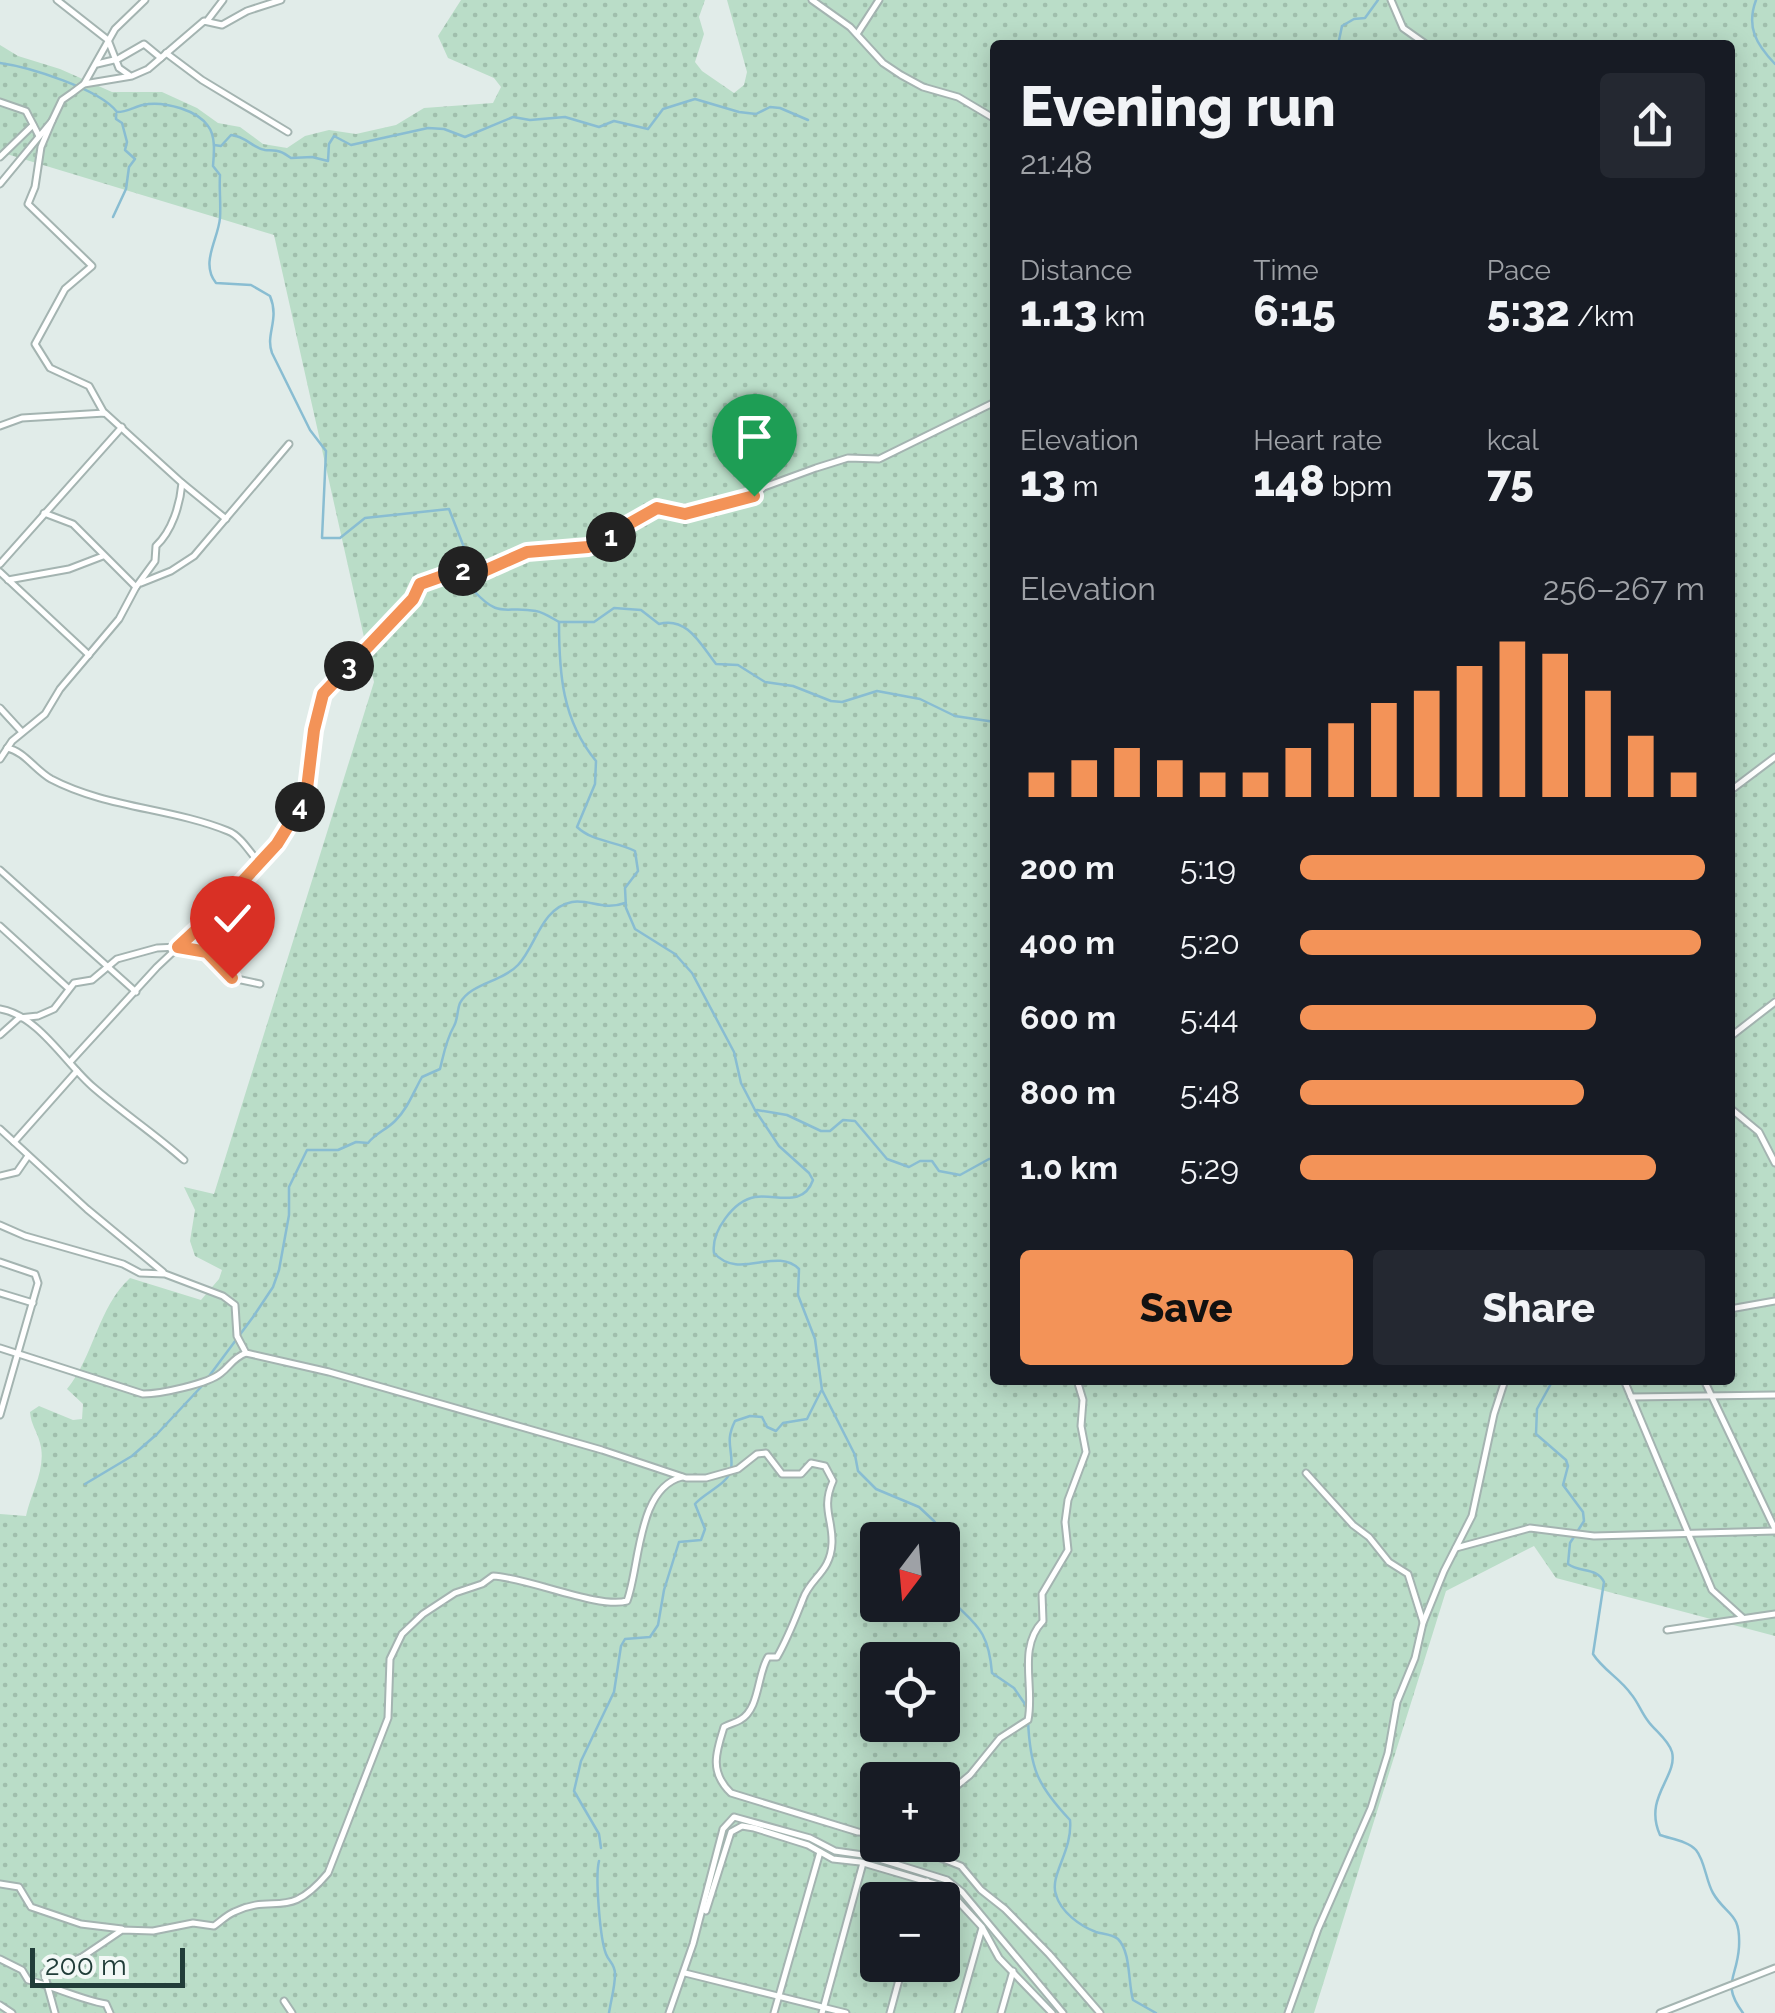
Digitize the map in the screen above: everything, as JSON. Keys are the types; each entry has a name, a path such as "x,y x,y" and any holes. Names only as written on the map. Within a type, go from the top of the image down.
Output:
{"street":[{"path":"58,0 108,40 120,70 132,76"},
{"path":"145,0 118,24 84,84 62,100 41,147 28,204 92,266 66,290 36,344 50,368 89,386 104,412 226,519"},
{"path":"208,21 223,0"},
{"path":"84,84 132,76 148,69 198,24 226,24 281,0"},
{"path":"812,0 901,75 923,87 958,97 990,116"},
{"path":"857,34 879,0"},
{"path":"1391,0 1403,28 1420,40"},
{"path":"98,64 115,60 144,44 288,132"},
{"path":"0,102 26,111 39,136"},
{"path":"0,184 52,120"},
{"path":"0,157 34,124"},
{"path":"70,1062 260,864 306,797 314,730 323,694 413,599 420,584 454,572 484,571 527,552 588,547 657,508 685,514 697,512 754,496 766,486 848,458 878,459 990,404"},
{"path":"0,426 22,418 104,412"},
{"path":"0,564 122,427"},
{"path":"137,585 182,565 204,546 288,444"},
{"path":"0,759 22,732 40,721 60,690 119,619 137,585 152,568 157,544 175,516 182,483"},
{"path":"44,512 72,524 137,585"},
{"path":"8,580 68,569 104,556"},
{"path":"0,572 90,655"},
{"path":"0,708 22,732"},
{"path":"7,748 62,784 230,832 260,864"},
{"path":"1735,787 1775,757"},
{"path":"0,870 136,992"},
{"path":"0,926 68,988"},
{"path":"0,1036 19,1018 54,1009 68,988 79,980 92,980 117,959 148,950 178,947 207,952 232,978 260,984"},
{"path":"0,1000 3,1009 19,1018 184,1160"},
{"path":"1735,1034 1775,1002"},
{"path":"14,1142 77,1071"},
{"path":"1735,1112 1759,1132 1775,1164"},
{"path":"0,1129 165,1274"},
{"path":"0,1176 17,1172 28,1156"},
{"path":"0,1225 137,1272 165,1274 223,1296 235,1306 237,1336 246,1353"},
{"path":"0,1262 35,1274 38,1283 0,1416"},
{"path":"0,1293 34,1303"},
{"path":"1735,1308 1775,1301"},
{"path":"0,1348 114,1386 152,1394 217,1376 233,1359 246,1353 329,1372 602,1450 682,1477 706,1478 738,1469 757,1454 766,1453 782,1474 801,1474 815,1463 825,1466 832,1477 826,1510 832,1542 823,1573 807,1588 798,1618 777,1658 764,1661 760,1684 744,1716 724,1726 714,1760 724,1786 732,1792 860,1832"},
{"path":"960,1783 1000,1738 1028,1720 1029,1645 1043,1621 1042,1594 1068,1550 1068,1500 1086,1449 1078,1385"},
{"path":"1288,2013 1318,1928 1371,1808 1388,1753 1397,1702 1415,1658 1423,1623 1472,1516 1494,1414 1504,1385"},
{"path":"1626,1385 1715,1594 1743,1618"},
{"path":"1456,1548 1530,1528 1594,1536 1775,1530 1706,1385"},
{"path":"1631,1397 1775,1395"},
{"path":"1306,1473 1389,1562 1408,1574 1423,1623"},
{"path":"0,1884 19,1888 35,1909 81,1924 152,1931 194,1923 214,1926 235,1911 288,1904 310,1894 328,1873 388,1718 390,1659 402,1634 455,1593 493,1576 521,1578 602,1602 626,1601 638,1544 655,1498 660,1489 682,1477"},
{"path":"1667,1630 1775,1614"},
{"path":"669,2013 685,1974 714,1858 730,1819 740,1817 821,1847 870,1856 947,1880 1044,1998 1052,2013"},
{"path":"821,1847 833,1859 860,1862"},
{"path":"774,2013 821,1847"},
{"path":"822,2010 863,1862 948,1890 974,1912"},
{"path":"951,1862 961,1866 1049,1954 1100,2013"},
{"path":"984,1924 1000,1958 1062,2013"},
{"path":"958,2013 984,1924"},
{"path":"55,2013 46,1972 82,1957 119,1932 130,1930"},
{"path":"0,1958 22,1970 28,1980 77,1999 106,2004 110,2013"},
{"path":"1660,2013 1775,1968"},
{"path":"1001,2013 1013,1971"},
{"path":"685,1974 846,2013"},
{"path":"890,2013 898,1982"},
{"path":"284,2001 292,2013"},
{"path":"0,2005 12,2013"}],"green space":[{"path":"461,0 705,0 699,17 704,34 695,62 734,93 744,85 747,72 727,0 1775,0 1775,1636 1556,1578 1534,1546 1446,1591 1314,2013 0,2013 0,1514 26,1516 38,1480 42,1452 30,1412 39,1406 73,1420 82,1419 83,1404 67,1389 84,1362 110,1303 130,1278 201,1300 219,1279 222,1270 195,1256 190,1241 195,1210 184,1187 214,1194 374,682 274,235 0,152 0,45 18,56 112,92 162,92 218,123 240,127 263,144 287,148 305,136 329,130 356,134 396,125 424,108 493,103 501,87 494,78 448,58 438,36"}],"waterway":[{"path":"1339,40 1342,26 1365,18 1378,0"},
{"path":"1756,0 1752,19 1755,35 1775,64"},
{"path":"0,63 80,87 117,112 144,105 181,108 203,120 211,130 213,166 220,175 220,218 210,259 211,275 216,283 251,285 270,296 274,312 272,353 310,430 326,451 322,538 340,538 365,518 449,509 476,578 474,591 491,606 536,611 559,622 560,659 569,712 596,761 595,784 577,827 590,836 635,851 638,871 625,888 626,908 635,929 675,954 692,973 734,1052 741,1083 755,1110 779,1146 813,1180 809,1189 796,1197 755,1197 739,1204 720,1227 714,1253 735,1264 780,1261 799,1269 798,1295 815,1339 822,1390 855,1455 858,1471 876,1489 919,1507 935,1522"},
{"path":"214,145 221,146 231,135 291,158 328,161 334,136 351,145 428,128 465,137 513,117 565,117 599,127 614,121 648,129 663,109 695,99 756,114 770,107 780,108 808,120"},
{"path":"113,217 135,159 125,150 127,142 116,114"},
{"path":"559,622 594,622 614,608 641,610 659,624 685,628 716,664 738,665 765,682 793,686 842,702 877,691 920,699 955,716 990,721"},
{"path":"85,1484 132,1456 157,1434 201,1387 273,1287 289,1215 289,1187 307,1150 338,1150 356,1142 368,1143 395,1121 422,1077 440,1069 465,996 518,965 553,912 572,902 610,906 625,903"},
{"path":"757,1110 787,1115 821,1131 830,1131 843,1120 855,1121 887,1159 909,1167 920,1161 932,1161 939,1171 960,1175 990,1159"},
{"path":"1550,1385 1537,1409 1536,1434 1566,1460 1563,1485 1583,1512 1584,1521 1570,1543 1568,1564 1597,1574 1604,1582 1593,1654 1627,1688 1670,1747 1673,1761 1658,1799 1656,1822 1660,1835 1696,1850 1713,1893 1735,1920 1739,1947 1732,1987 1743,2013"},
{"path":"601,1848 599,1834 574,1791 581,1761 614,1692 621,1646 625,1639 650,1637 658,1625 679,1542 701,1540 705,1529 695,1504 725,1480 731,1470 730,1435 735,1421 762,1417 767,1427 776,1431 783,1423 807,1419 821,1391"},
{"path":"960,1609 982,1634 992,1673 1014,1688 1027,1707"},
{"path":"1028,1720 1037,1775 1070,1820 1068,1842 1056,1879 1058,1901 1084,1926 1118,1939 1127,1960 1133,2000 1156,2013"},
{"path":"599,1861 602,1935 615,1974 609,2013"}],"route":[{"path":"232,978 207,952 178,947 277,844 306,797 316,716 323,694 413,599 420,584 454,572 498,567 527,552 588,547 657,508 685,514 754,496"}]}
